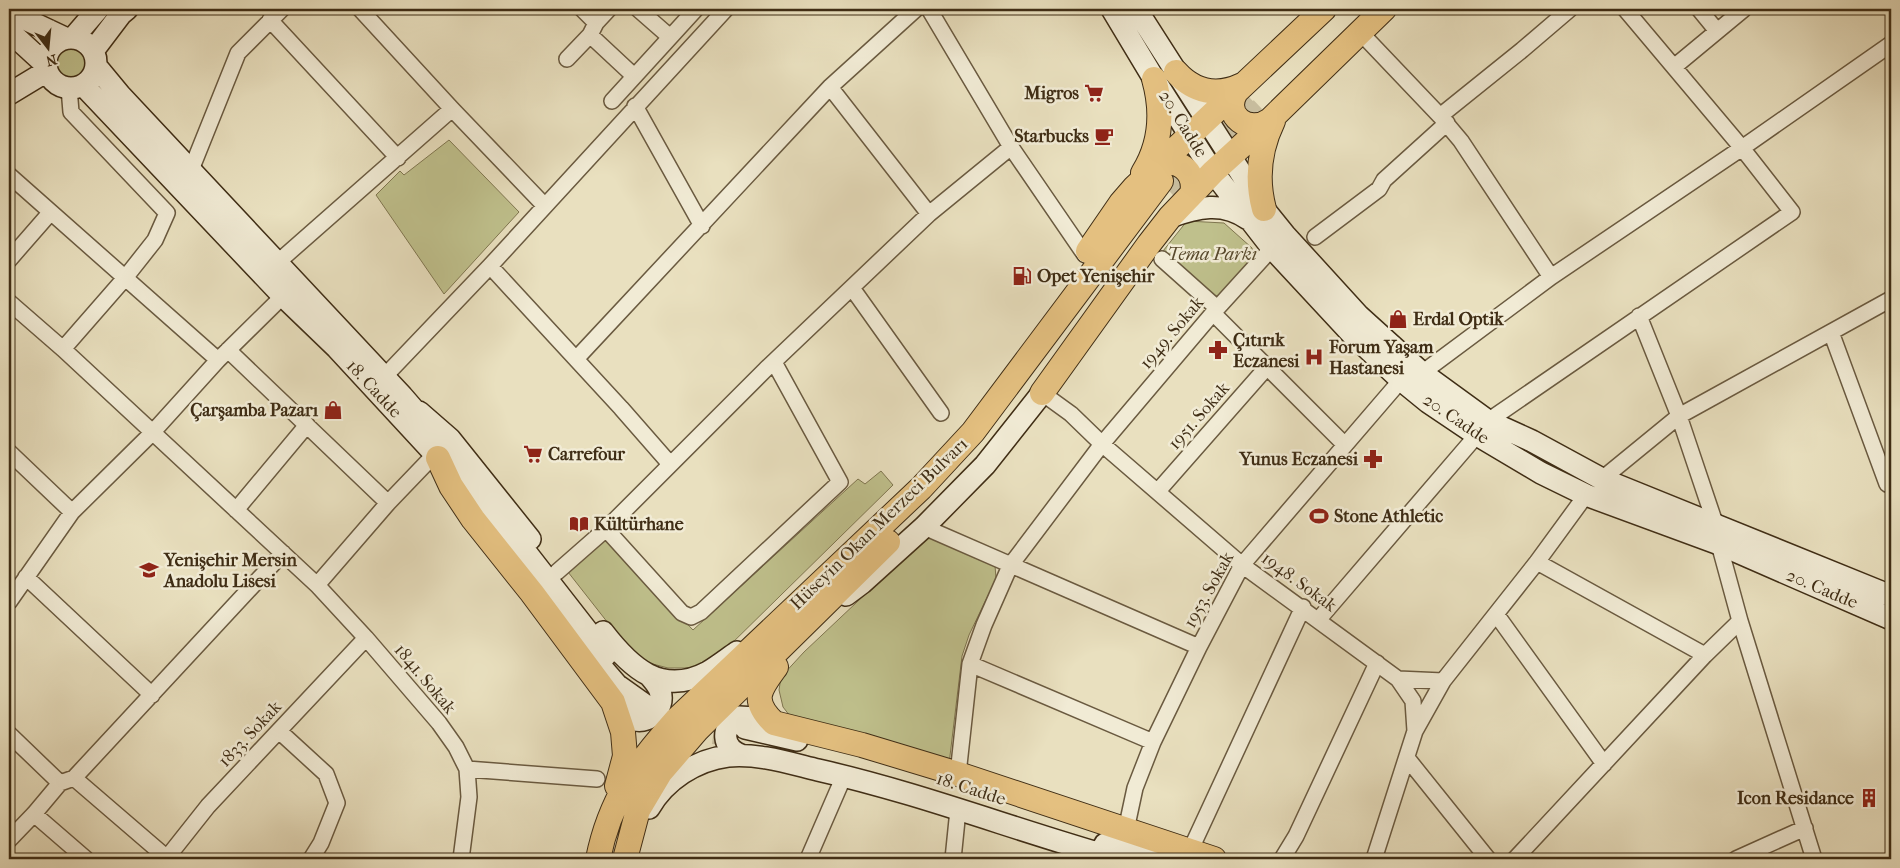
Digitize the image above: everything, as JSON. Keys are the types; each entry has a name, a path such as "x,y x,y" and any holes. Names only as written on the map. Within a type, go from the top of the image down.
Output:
{"main road":[{"path":"1134,188 1170,184 1222,164 1258,101 1324,9"},
{"path":"1258,101 1342,9"},
{"path":"1258,101 1366,9"},
{"path":"1042,393 1170,217 1170,184 1197,127 1258,101 1360,32 1384,9"},
{"path":"765,635 839,548 918,471 969,416 1134,188 1149,163 1158,138 1165,75 1182,78 1196,88 1213,92 1232,90 1258,101 1270,129 1262,152 1258,216"},
{"name":"Hüseyin Okan Merzeci Bulvarı","path":"626,856 638,810 660,773 697,730 969,460 1143,229 1170,184"},
{"name":"Hüseyin Okan Merzeci Bulvarı","path":"598,859 610,815 627,781 645,755 676,720 921,488 973,432 1117,238 1170,184"},
{"path":"436,456 451,486 473,520 532,593 613,702 623,732 625,756 610,815"},
{"path":"803,626 787,653 763,684 759,693 759,703 765,714 774,723 862,745 958,774 1126,830 1192,855 1214,859"}],"street":[{"path":"15,9 29,21 69,38 85,42 94,58"},
{"path":"46,68 46,56 50,48 57,42 69,38 98,9"},
{"path":"9,31 46,68 55,83 76,87 89,80 94,58 121,14 127,9"},
{"path":"191,170 238,53 282,9"},
{"path":"360,9 544,206"},
{"path":"582,9 593,29 634,76"},
{"path":"567,60 609,9"},
{"path":"638,9 670,37"},
{"path":"612,101 696,9"},
{"path":"384,377 490,266 726,9"},
{"path":"576,359 830,87 916,9"},
{"path":"929,9 1011,146 1085,256"},
{"name":"20. Cadde","path":"1112,9 1165,75 1197,127 1258,216 1272,248 1352,334 1401,380 1428,402 1482,428 1532,441 1602,479 1715,523 1891,596"},
{"name":"20. Cadde","path":"1136,9 1165,75"},
{"path":"1315,237 1379,189 1384,180 1443,120 1570,9"},
{"path":"1319,619 1482,428 1639,316 1792,212 1742,148 1625,9"},
{"path":"1699,9 1717,31"},
{"path":"1674,67 1744,9"},
{"path":"270,20 398,158"},
{"path":"1360,32 1461,141 1551,277"},
{"path":"1422,373 1551,277 1742,148 1891,44"},
{"name":"18. Cadde","path":"94,58 191,170 402,396 482,494 609,658 630,681 649,692"},
{"path":"9,94 46,68"},
{"path":"63,349 125,278 155,240 167,213 71,112 76,87"},
{"name":"18. Cadde","path":"76,87 337,348 436,456 491,522 580,641 617,685 649,692"},
{"path":"830,87 930,214"},
{"path":"635,106 702,226"},
{"path":"277,262 452,109"},
{"path":"556,572 606,529 774,362 930,214 1011,146"},
{"path":"9,175 125,278 223,355 307,425 388,503"},
{"path":"1170,217 1190,209 1211,206 1258,216"},
{"path":"9,260 50,213"},
{"name":"20. Cadde","path":"1258,216 1285,236 1359,316 1482,428 1540,473 1586,495 1719,544 1891,619"},
{"name":"1949. Sokak","path":"958,774 970,664 984,625 1010,566 1102,444 1215,311 1272,248"},
{"path":"1162,259 1345,445"},
{"path":"490,266 670,464"},
{"path":"852,288 942,413"},
{"path":"9,602 72,512 152,433 223,355 283,296"},
{"path":"1602,479 1679,416 1891,299"},
{"name":"1841. Sokak","path":"9,302 63,349 317,585 366,638 439,723 456,747 467,769 469,797 461,859"},
{"path":"1639,316 1679,416 1715,523"},
{"path":"1831,332 1887,484 1891,482"},
{"path":"606,529 682,612 691,616 701,612 840,482 774,362"},
{"name":"1951. Sokak","path":"1158,491 1268,366"},
{"name":"1953. Sokak","path":"1126,830 1135,788 1153,742 1242,564 1401,380"},
{"path":"803,626 862,583 924,528 986,465 1042,393"},
{"name":"1948. Sokak","path":"1042,393 1071,414 1102,444 1242,564 1303,607 1398,679 1413,702 1415,731"},
{"path":"402,396 450,439 631,665 649,692"},
{"path":"236,510 307,425"},
{"path":"9,452 72,512"},
{"path":"317,585 388,503 436,456"},
{"path":"1374,859 1415,731 1443,681 1537,562 1586,495"},
{"path":"924,528 1199,647"},
{"path":"1719,544 1740,621 1814,859"},
{"path":"9,838 152,695 284,553"},
{"path":"1537,562 1705,655"},
{"path":"26,577 152,695"},
{"path":"1192,855 1303,607"},
{"path":"1496,614 1604,764"},
{"path":"1515,859 1705,655 1740,621"},
{"path":"649,692 667,680 686,679 708,672 765,635"},
{"name":"1833. Sokak","path":"166,859 208,806 366,638"},
{"path":"1282,859 1296,836 1377,663"},
{"path":"970,664 1153,742"},
{"path":"1398,679 1443,681"},
{"path":"613,702 631,719 642,720 653,716 660,707 662,697 658,687 649,692"},
{"path":"742,740 734,752 727,744 726,734 730,724 739,717 744,716 774,723"},
{"path":"279,731 326,774 337,804 322,843 311,859"},
{"path":"9,734 166,859"},
{"path":"626,856 651,804 668,784 688,769 713,759 742,740"},
{"path":"742,740 763,757 885,786 1117,859"},
{"name":"18. Cadde","path":"742,740 839,750 910,770 1123,838 1192,855"},
{"name":"18. Cadde","path":"742,740 843,760 941,790 1150,859"},
{"path":"1407,758 1488,859"},
{"path":"467,769 597,779"},
{"path":"808,859 844,776"},
{"path":"953,859 958,810"},
{"path":"34,814 86,859"},
{"path":"1736,859 1804,828"}],"green space":[{"path":"72,47 78,48 83,52 87,57 87,69 83,74 78,78 72,79 66,78 61,74 57,69 56,63 57,57 61,52 66,48"},
{"path":"449,140 519,212 444,294 376,195 400,171 404,175"},
{"name":"Tema Parkı","path":"1187,221 1224,223 1252,248 1253,258 1217,300 1163,251"},
{"path":"881,471 893,485 724,651 698,666 668,668 649,663 640,658 619,637 568,572 606,539 693,630 858,479 865,484"},
{"path":"927,536 995,565 996,579 969,635 962,656 949,764 790,716 783,707 779,690 781,677 804,652"}],"tunnel":[{"path":"1164,178 1249,97"},
{"path":"1172,194 1262,109"},
{"path":"682,727 708,733 741,737"}],"place":[{"name":"Migros","path":"1094,93"},
{"name":"Starbucks","path":"1104,136"},
{"name":"Opet Yenişehir","path":"1022,276"},
{"name":"Erdal Optik","path":"1398,319"},
{"name":"Çıtırık Eczanesi","path":"1218,350"},
{"name":"Forum Yaşam Hastanesi","path":"1314,357"},
{"name":"Çarşamba Pazarı","path":"333,410"},
{"name":"Carrefour","path":"533,454"},
{"name":"Yunus Eczanesi","path":"1373,459"},
{"name":"Stone Athletic","path":"1319,516"},
{"name":"Kültürhane","path":"579,524"},
{"name":"Yenişehir Mersin Anadolu Lisesi","path":"149,570"},
{"name":"Icon Residance","path":"1869,798"}]}
